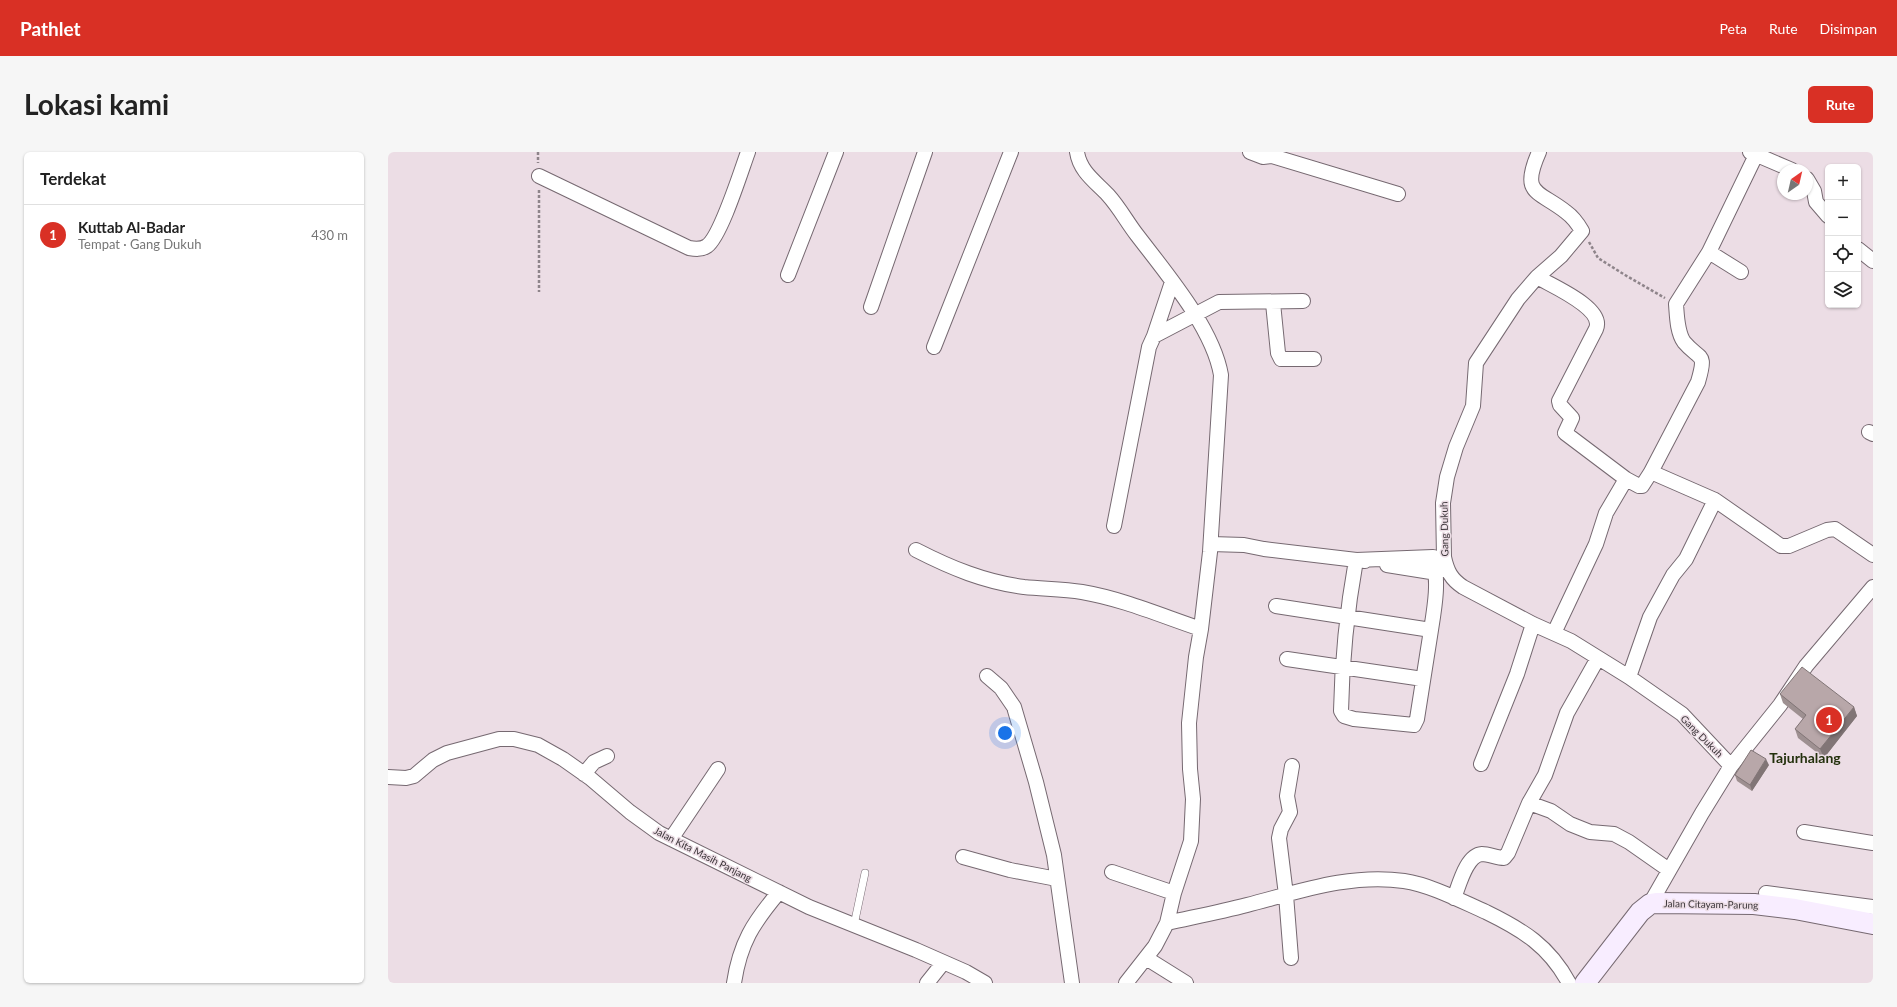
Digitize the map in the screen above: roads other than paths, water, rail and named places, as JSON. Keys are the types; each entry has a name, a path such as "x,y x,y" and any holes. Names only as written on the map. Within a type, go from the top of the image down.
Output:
{"main road":[{"name":"Jalan Citayam-Parung","path":"1585,983 1640,912 1650,904 1661,902 1754,904 1795,902 1873,924"}],"street":[{"path":"539,176 689,248 699,249 708,245 713,239 725,213 748,152"},
{"path":"788,275 836,152"},
{"path":"871,307 925,152"},
{"path":"934,347 1011,152"},
{"path":"1077,152 1081,165 1087,175 1108,195 1172,282 1210,339 1218,361 1220,375 1210,548 1189,723 1190,769 1193,799 1191,841 1174,893 1167,923 1146,958 1126,983"},
{"path":"1250,152 1263,157 1274,154 1398,194"},
{"name":"Gang Dukuh","path":"1539,152 1532,169 1531,181 1534,188 1538,194 1576,220 1582,231 1561,256 1537,278 1514,305 1476,363 1472,406 1446,477 1443,503 1444,557 1446,567 1454,581 1533,624 1554,633 1598,658 1682,714 1731,766"},
{"path":"1537,278 1584,304 1594,313 1598,326 1558,403 1572,418 1565,434 1626,479 1641,486 1651,472 1692,393 1702,368 1702,361 1699,354 1684,341 1681,335 1676,304 1709,252 1753,154 1780,164"},
{"path":"1813,189 1816,202 1825,212"},
{"path":"1861,251 1873,261"},
{"path":"1709,252 1741,272"},
{"path":"1114,526 1149,347 1172,282"},
{"path":"1154,336 1195,316 1219,302 1273,303 1303,301"},
{"path":"1273,303 1278,353 1280,359 1314,359"},
{"path":"1651,472 1715,500 1781,546 1789,546 1827,530 1835,529 1873,555"},
{"path":"1554,633 1596,544 1606,513 1626,479"},
{"path":"1628,677 1650,616 1670,580 1686,558 1715,500"},
{"path":"1210,548 1244,545 1264,550 1356,560 1433,557 1437,573 1437,595 1418,719 1414,725 1354,719 1344,716 1341,711 1342,667 1346,615 1356,560"},
{"path":"916,550 955,570 990,582 1024,587 1082,592 1123,602 1201,629"},
{"path":"1650,904 1702,813 1731,766 1780,705 1806,666 1873,587"},
{"path":"1276,606 1346,615 1431,630"},
{"path":"1481,764 1517,674 1533,624"},
{"path":"1454,898 1468,864 1474,857 1482,854 1502,858 1507,856 1529,803 1545,774 1567,713 1598,658"},
{"path":"1287,659 1423,679"},
{"path":"987,676 1001,688 1007,696 1019,721 1038,789 1054,855 1072,983"},
{"name":"Jalan Kita Masih Panjang","path":"388,777 414,776 433,760 447,753 499,739 514,739 538,745 563,759 584,774 645,824 671,839 809,907 966,972 985,983"},
{"path":"584,774 594,762 607,756"},
{"path":"1291,958 1286,895 1279,838 1281,829 1290,812 1287,796 1292,766"},
{"path":"671,839 718,769"},
{"path":"1529,803 1551,811 1570,824 1590,832 1614,834 1629,842 1669,870"},
{"path":"1804,832 1873,843"},
{"path":"963,857 1010,870 1057,879"},
{"path":"1112,872 1174,893"},
{"path":"1167,923 1245,906 1342,881 1388,880 1412,883 1454,898 1502,920 1536,942 1555,960 1570,983"},
{"path":"734,983 736,969 748,934 758,917 779,892"},
{"path":"1766,892 1795,902 1873,908"},
{"path":"1146,958 1186,983"},
{"path":"928,983 943,963"}],"lane":[{"path":"854,925 864,873"}],"place":[{"name":"Kuttab Al-Badar","path":"1829,720"}],"district":[{"name":"Tajurhalang","path":"1805,758"}]}
